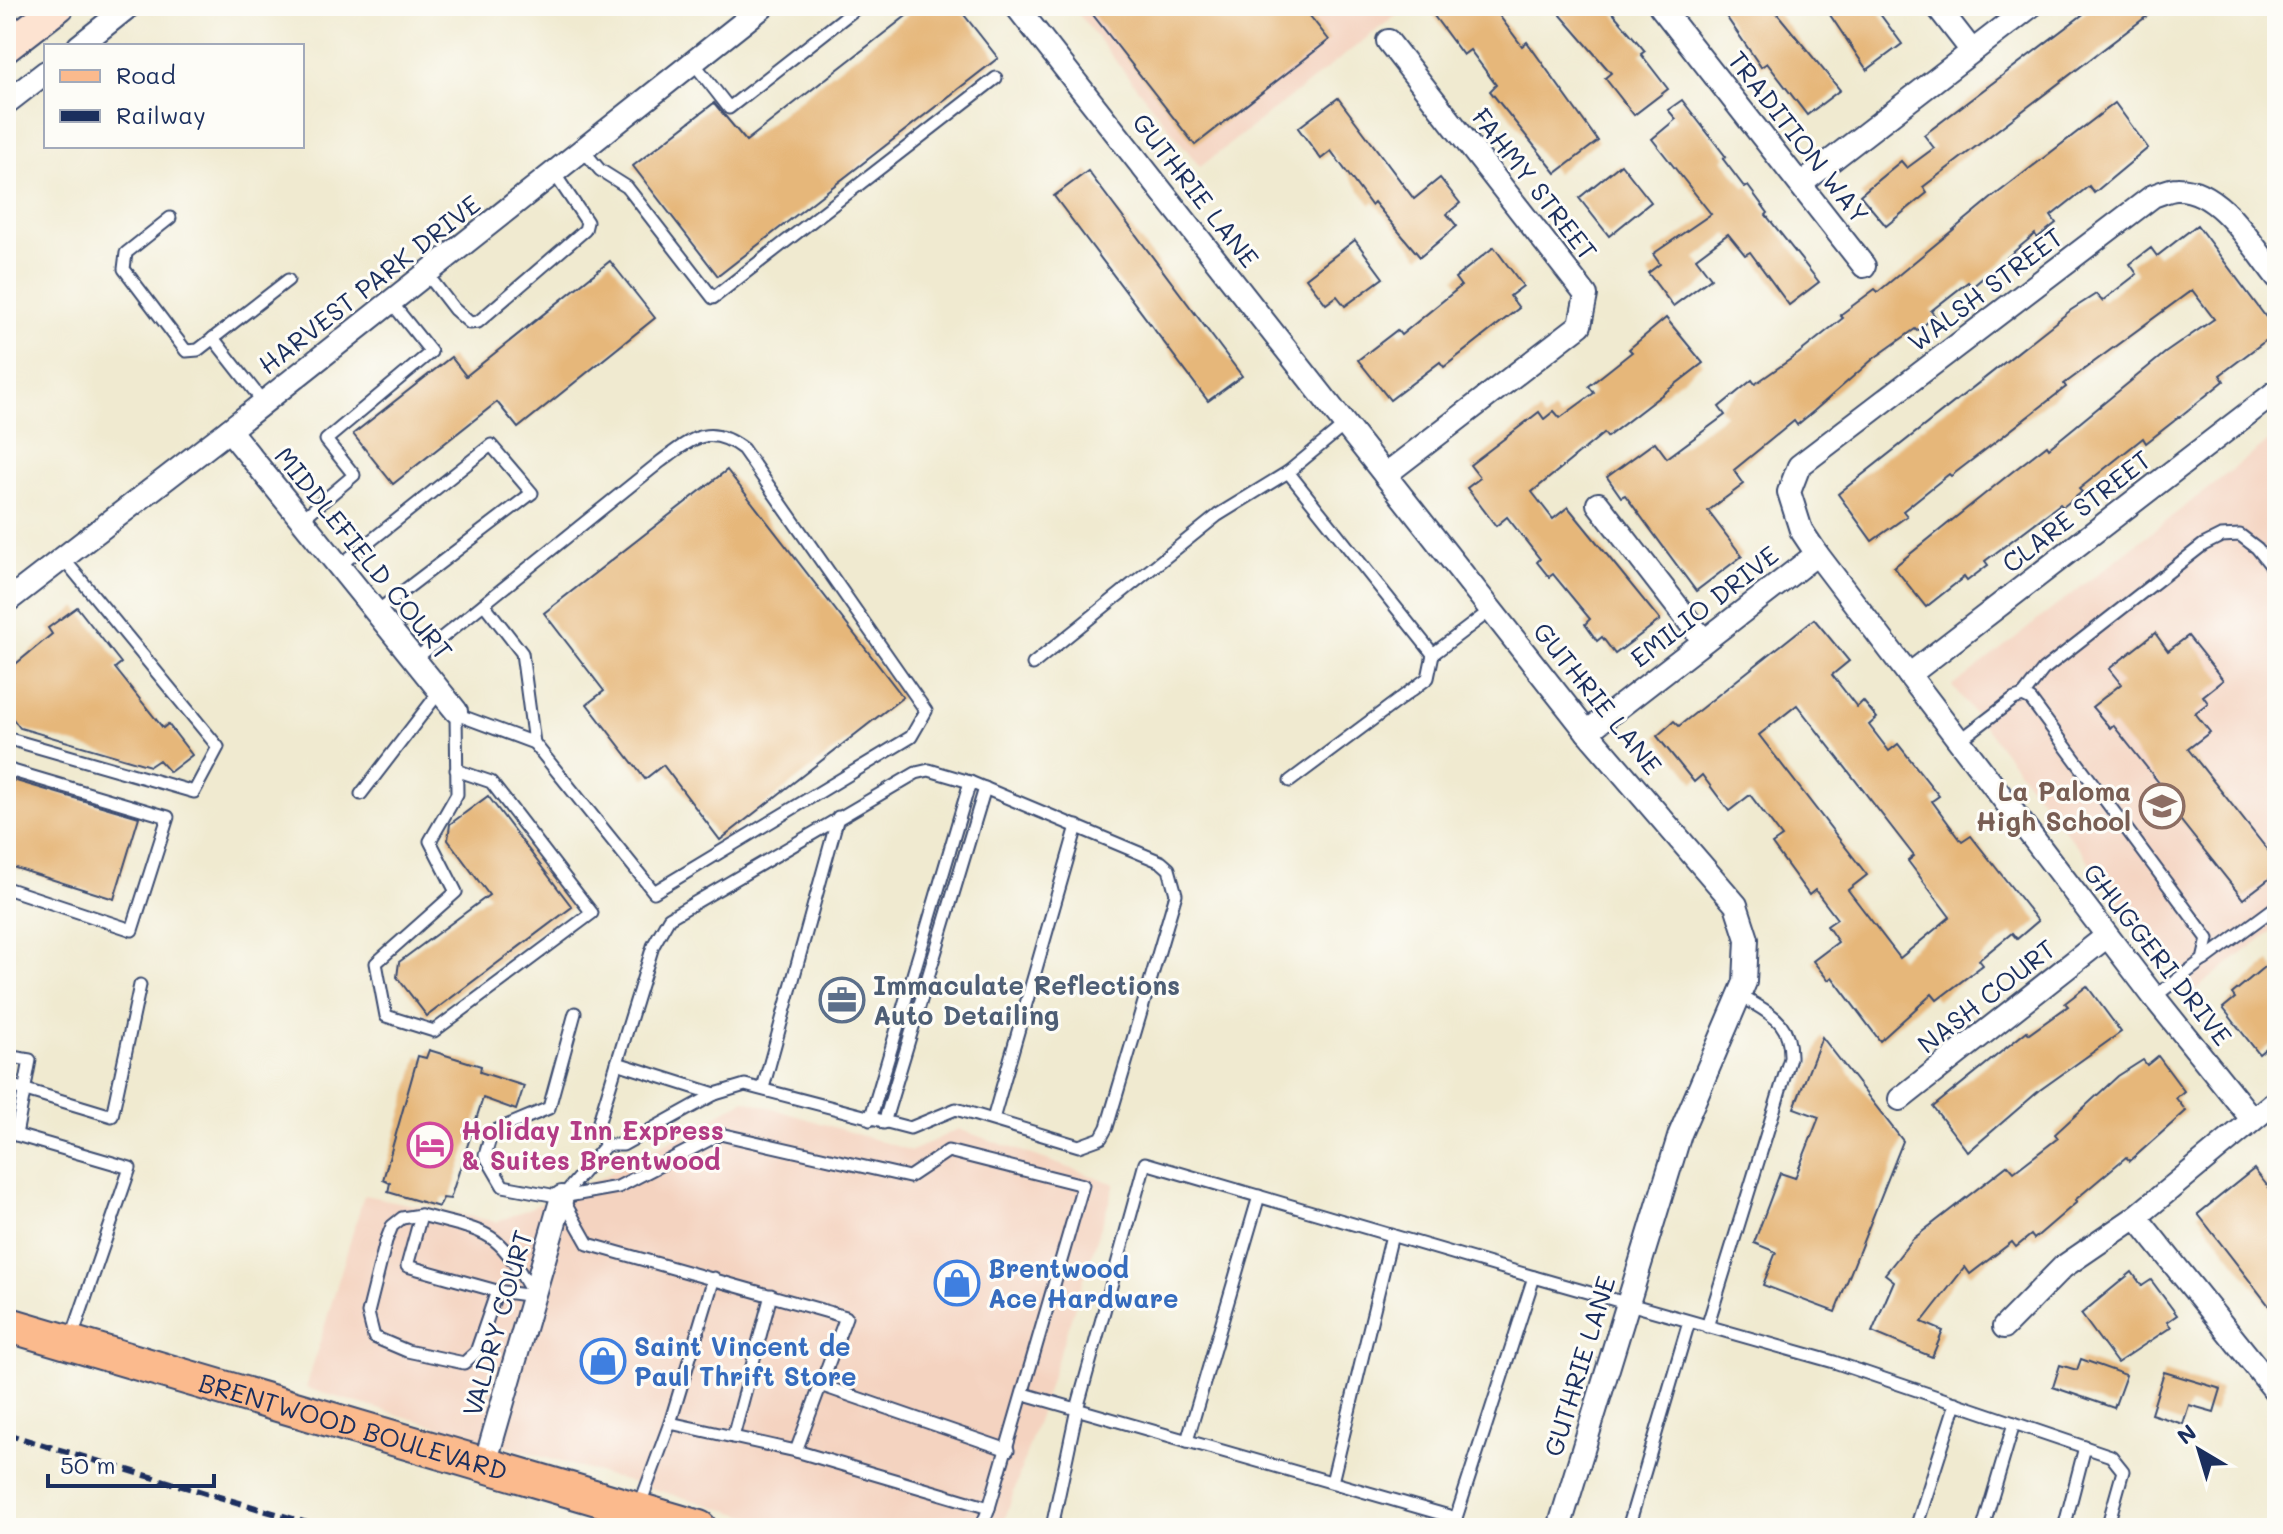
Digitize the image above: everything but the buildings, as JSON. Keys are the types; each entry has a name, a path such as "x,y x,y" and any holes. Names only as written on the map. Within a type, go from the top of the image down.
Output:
{"main road":[{"name":"BRENTWOOD BOULEVARD","path":"6,1324 699,1528"}],"street":[{"path":"6,47 59,6"},
{"path":"82,44 129,6"},
{"name":"HARVEST PARK DRIVE","path":"6,602 264,403 764,6"},
{"name":"GUTHRIE LANE","path":"1016,6 1587,732 1736,905 1747,939 1745,982 1680,1134 1559,1528"},
{"name":"TRADITION WAY","path":"1660,6 1802,183 1864,266"},
{"path":"1937,6 1972,51"},
{"path":"1802,183 2031,6"},
{"name":"FAHMY STREET","path":"1385,475 1580,325 1586,295 1388,41"},
{"path":"6,103 44,74"},
{"name":"WALSH STREET","path":"1817,554 1801,530 1789,492 1799,466 2153,196 2177,189 2202,194 2229,218 2277,277"},
{"name":"CLARE STREET","path":"1909,675 2277,391"},
{"name":"MIDDLEFIELD COURT","path":"229,430 456,713"},
{"path":"1598,504 1704,641"},
{"name":"EMILIO DRIVE","path":"1587,732 1817,554"},
{"name":"GHUGGERI DRIVE","path":"1817,554 2107,936 2252,1119"},
{"name":"NASH COURT","path":"1900,1099 2107,936"},
{"path":"2004,1327 2063,1267 2136,1217 2277,1100"},
{"name":"VALDRY COURT","path":"485,1464 562,1197"},
{"path":"2136,1217 2277,1393"}],"lane":[{"path":"693,62 729,108 859,6"},
{"path":"583,150 600,170 627,187 713,298 996,78"},
{"path":"427,274 454,309 470,323 478,322 585,230 587,222 583,213 554,173"},
{"path":"170,218 126,253 124,269 186,351 198,350 288,280"},
{"path":"301,520 354,475 326,440 431,352 391,302"},
{"path":"213,338 264,403"},
{"path":"1033,664 1218,515 1288,472 1345,425"},
{"path":"414,660 693,438 711,435 728,438 752,462 926,711 911,737 654,892 534,743 456,713 456,770 457,794 430,841 456,892 376,963 386,1016 434,1031 592,913 491,782 456,770"},
{"path":"339,566 491,445 532,493 376,612"},
{"path":"1288,472 1433,654"},
{"path":"1959,741 1997,710 2023,696 2043,670 2203,545 2221,536 2240,535 2257,548 2277,573"},
{"path":"6,738 194,792 218,747 63,558"},
{"path":"484,604 522,653 534,743"},
{"path":"1290,781 1428,678 1433,654 1491,610"},
{"path":"361,794 440,691"},
{"path":"2023,696 2031,700 2202,929 2208,950 2203,960"},
{"path":"6,769 168,817 132,930 6,888"},
{"path":"562,1197 606,1145 623,1145 715,1094 745,1085 910,1128 956,1109 1079,1146 1101,1138 1107,1127 1176,894 1174,881 1161,862 1077,826 940,771 916,773 669,918 653,946 597,1128 606,1145"},
{"path":"870,1120 970,782"},
{"path":"884,1123 985,788"},
{"path":"763,1088 838,817"},
{"path":"993,1119 1077,826"},
{"path":"2154,997 2277,906"},
{"path":"6,1084 112,1116 140,985"},
{"path":"1707,1327 1790,1058 1791,1036 1779,1021 1740,995"},
{"path":"575,1013 549,1108 492,1132 485,1155 503,1186 562,1197 618,1187 720,1134 909,1177 948,1151 1083,1185 1008,1450 981,1528"},
{"path":"6,1056 30,1060 11,1133 130,1168 70,1342"},
{"path":"617,1063 715,1094"},
{"path":"1056,1528 1052,1527 1077,1409 1145,1163 1627,1306 1834,1362 2111,1456 2123,1471 2107,1528"},
{"path":"1187,1441 1259,1196"},
{"path":"562,1197 588,1244 846,1317 796,1451"},
{"path":"421,1215 407,1266 497,1291 534,1296"},
{"path":"497,1291 476,1352 464,1363 407,1351 374,1337 368,1313 386,1241 392,1226 402,1218 421,1215 487,1233 498,1240 534,1296"},
{"path":"1332,1482 1392,1235"},
{"path":"1024,1394 1332,1482 1455,1523 1534,1277"},
{"path":"638,1509 670,1423 714,1278"},
{"path":"733,1437 771,1295"},
{"path":"1628,1528 1689,1322"},
{"path":"820,1385 1008,1450"},
{"path":"1916,1528 1956,1403"},
{"path":"670,1423 796,1451 989,1508"},
{"path":"1983,1528 2014,1423"},
{"path":"2064,1528 2085,1447"}],"shaded area":[{"path":"1072,6 1408,6 1200,167"},
{"name":"La Paloma High School","path":"2277,435 2277,927 2191,993 1953,686"},
{"path":"745,1100 912,1151 958,1129 1115,1184 1002,1528 788,1528 306,1388 364,1195 497,1222 601,1178"}],"railway":[{"path":"6,1434 324,1528"}],"place":[{"name":"La Paloma High School","path":"2162,806"},
{"name":"Immaculate Reflections Auto Detailing","path":"842,1000"},
{"name":"Holiday Inn Express & Suites Brentwood","path":"430,1145"},
{"name":"Brentwood Ace Hardware","path":"957,1283"},
{"name":"Saint Vincent de Paul Thrift Store","path":"603,1361"}]}
